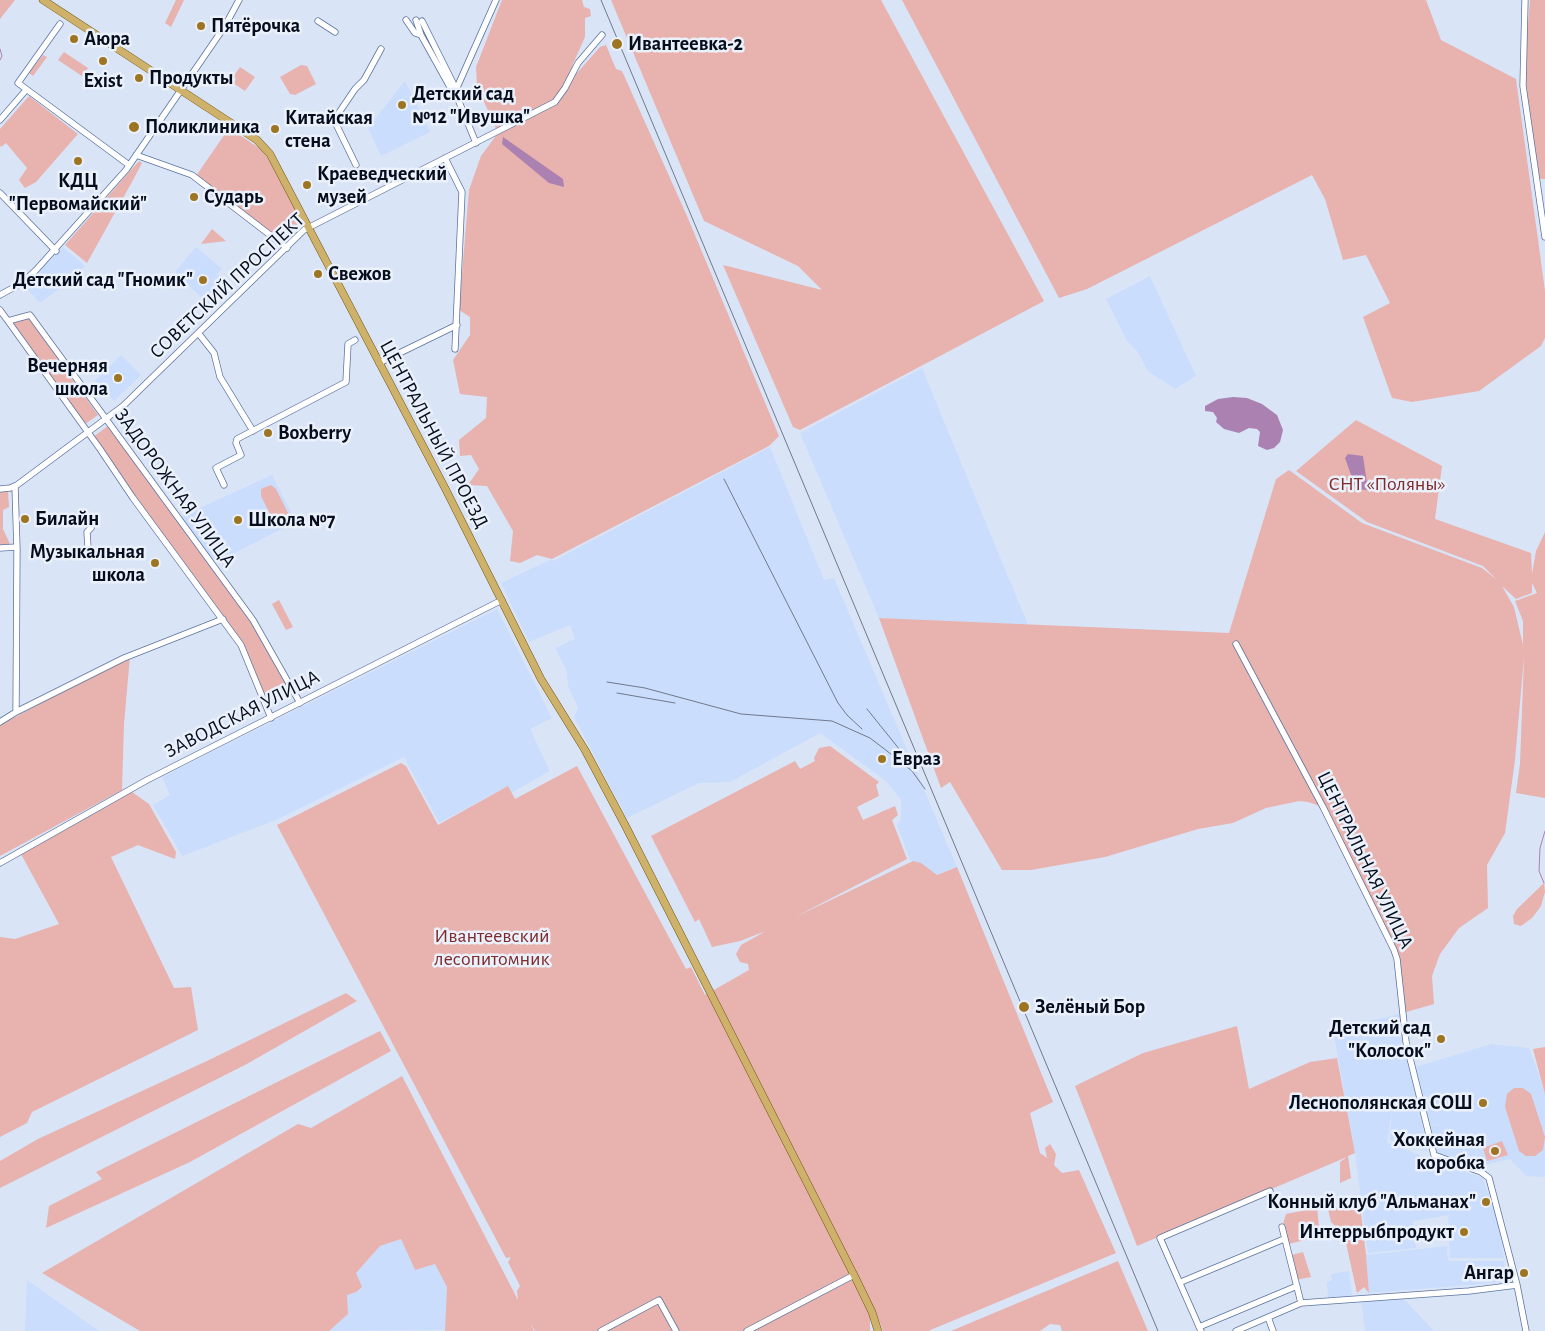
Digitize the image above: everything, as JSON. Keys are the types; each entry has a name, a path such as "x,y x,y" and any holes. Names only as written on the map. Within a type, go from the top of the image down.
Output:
{"main road":[{"name":"ЦЕНТРАЛЬНЫЙ ПРОЕЗД","path":"43,0 264,146 278,168 546,688 585,750 625,825 854,1275 872,1312 878,1331"}],"street":[{"path":"0,295 22,283 56,251 129,165 225,26 239,0"},
{"path":"456,92 496,0"},
{"path":"1525,0 1523,86 1542,206 1545,237"},
{"path":"406,20 415,33 421,35"},
{"path":"318,21 335,32"},
{"path":"456,92 421,35 419,21 456,92 476,143"},
{"path":"60,24 18,83 129,165"},
{"name":"СОВЕТСКИЙ ПРОСПЕКТ","path":"0,488 15,486 126,403 309,227 555,102 565,88 578,63 602,35"},
{"path":"356,166 334,120 364,80 381,50"},
{"path":"0,120 26,90"},
{"path":"136,155 192,175 286,248"},
{"path":"446,158 462,192 455,349"},
{"path":"0,193 56,251"},
{"name":"ЗАДОРОЖНАЯ УЛИЦА","path":"0,310 133,498 223,619 248,658 271,718"},
{"name":"ЗАДОРОЖНАЯ УЛИЦА","path":"8,321 30,315 253,620 273,651 300,703"},
{"path":"379,364 456,324"},
{"path":"199,334 214,353 220,377 253,431"},
{"path":"224,485 216,468 241,455 236,443 237,439 346,382 348,344 356,340"},
{"path":"15,486 17,547 16,712"},
{"path":"88,548 87,532 91,528"},
{"path":"0,548 17,547"},
{"name":"ЗАВОДСКАЯ УЛИЦА","path":"0,863 147,780 502,600"},
{"path":"0,722 16,712 131,654 223,619"},
{"name":"ЦЕНТРАЛЬНАЯ УЛИЦА","path":"1236,644 1323,807 1394,950 1397,959 1406,1042 1434,1155 1482,1172 1489,1178 1517,1285 1526,1331"},
{"path":"1270,1191 1160,1238 1181,1282 1200,1329 1297,1286"},
{"path":"1282,1227 1301,1303"},
{"path":"1181,1282 1284,1239"},
{"path":"747,1331 854,1275"},
{"path":"1236,1331 1301,1303 1469,1291 1517,1285"},
{"path":"601,1331 659,1300 676,1331"},
{"path":"1268,1317 1273,1331"}],"shaded area":[{"name":"Детский сад №12 \"Ивушка\"","path":"405,81 430,132 381,156 368,128"},
{"path":"503,137 563,179 564,187 549,183 502,144"},
{"path":"63,247 85,266 67,283 40,303 24,286"},
{"name":"Детский сад \"Гномик\"","path":"196,247 222,269 217,274 229,286 209,305 175,272"},
{"path":"1150,276 1196,376 1175,389 1148,371 1137,351 1127,341 1106,299"},
{"name":"Вечерняя школа","path":"121,355 141,375 114,401 95,381"},
{"path":"922,368 1028,625 879,618 800,433"},
{"path":"1247,398 1262,404 1277,415 1283,430 1280,442 1274,448 1267,450 1258,446 1260,432 1257,429 1249,428 1239,433 1224,429 1216,422 1217,418 1213,412 1205,411 1205,406 1218,399"},
{"path":"770,447 824,580 834,578 957,867 937,875 910,860 897,825 901,819 901,800 886,781 820,733 730,782 699,783 627,818 574,717 578,708 568,686 567,672 555,648 575,639 570,625 529,642 501,583 552,559 553,561"},
{"path":"1348,454 1363,456 1368,490 1356,489 1345,458"},
{"name":"Школа №7","path":"272,475 296,522 213,564 180,517"},
{"path":"497,609 552,718 530,729 550,771 511,793 508,786 439,823 404,757 276,820 182,856 153,805 170,795 162,777"},
{"path":"1403,1013 1412,1068 1492,1044 1529,1048 1545,1091 1545,1177 1526,1176 1510,1159 1480,1166 1474,1147 1479,1168 1435,1154 1428,1128 1441,1123 1428,1127 1415,1082 1427,1151 1390,1140 1392,1110 1387,1143 1483,1178 1498,1223 1504,1258 1450,1258 1448,1218 1450,1215 1413,1221 1416,1248 1368,1253 1355,1153 1333,1030"},
{"path":"401,1239 415,1270 435,1264 447,1287 447,1330 329,1331 348,1314 347,1295 356,1292 356,1273 380,1246"},
{"path":"1447,1246 1448,1261 1504,1261 1506,1282 1369,1293 1366,1255"},
{"path":"1349,1271 1352,1296 1328,1298 1327,1283 1332,1280 1331,1274"},
{"path":"27,1280 99,1331 25,1331"},
{"path":"1403,1298 1434,1331 1365,1331 1361,1301"}],"green space":[{"path":"0,0 15,0 0,19"},
{"path":"176,0 184,0 171,27 165,23"},
{"path":"502,0 582,0 584,7 590,9 591,16 585,18 585,37 572,66 572,71 577,73 600,47 606,45 616,69 622,71 687,216 779,436 769,446 552,559 537,555 520,563 510,561 513,531 487,486 468,485 479,469 471,455 460,456 459,440 486,418 487,397 460,394 453,360 470,335 470,317 459,310 469,190 481,156 498,133 477,86 476,67"},
{"path":"611,0 881,0 1044,301 800,430 793,427 723,265 822,290 798,266 704,221"},
{"path":"902,0 1426,0 1441,40 1516,79 1545,291 1545,338 1541,346 1479,391 1412,402 1392,398 1363,317 1390,303 1366,255 1343,260 1325,199 1312,175 1087,289 1059,298"},
{"path":"1530,0 1545,0 1545,179 1538,179 1528,110 1525,59"},
{"path":"64,52 88,68 82,76 58,60"},
{"path":"43,55 47,57 33,76 29,73"},
{"path":"301,65 307,66 316,84 295,95 290,94 280,77"},
{"path":"240,67 255,77 245,91 233,83 236,79 233,77"},
{"path":"29,96 78,134 36,182 25,188 19,180 27,168 6,143 1,147 0,129"},
{"path":"229,128 259,148 267,157 302,220 281,239 196,176"},
{"path":"139,161 142,163 87,263 65,245"},
{"path":"212,229 226,241 201,244"},
{"path":"28,317 98,415 85,424 12,321"},
{"name":"СНТ «Поляны»","path":"1356,420 1442,466 1435,519 1531,553 1532,574 1536,551 1545,532 1545,798 1516,793 1520,764 1524,657 1515,760 1505,833 1487,865 1488,908 1459,928 1440,954 1432,976 1434,1004 1403,1013 1397,959 1323,807 1299,801 1266,808 1233,823 1198,829 1105,857 1031,870 1002,870 950,782 941,788 879,618 1229,633 1276,479 1289,470 1362,523 1482,568 1497,580 1483,566 1367,522 1296,471","holes":["1532,583 1537,593 1515,601 1523,621 1523,645 1514,607 1502,586 1516,599 1532,593"]},
{"path":"108,426 249,616 291,686 284,690 281,685 264,695 258,678 241,645 93,437"},
{"path":"271,485 276,489 289,515 288,522 281,526 274,522 261,496 261,489"},
{"path":"0,491 8,491 9,507 3,510 3,529 10,544 0,545"},
{"path":"279,600 293,627 286,630 272,604"},
{"path":"130,656 124,724 122,790 0,856 0,725"},
{"name":"Ивантеевский лесопитомник","path":"830,746 879,782 876,785 879,796 857,807 863,820 895,806 898,815 892,820 907,859 795,917 913,861 921,863 937,875 957,867 1053,1102 1030,1113 1040,1153 1047,1158 1045,1148 1050,1144 1056,1154 1054,1165 1062,1173 1079,1170 1116,1253 928,1331 883,1331 875,1310 870,1321 870,1331 535,1331 530,1323 534,1331 445,1331 447,1287 435,1264 415,1270 401,1239 380,1246 356,1273 362,1287 356,1292 347,1295 348,1314 329,1331 140,1331 42,1273 298,1124 311,1128 402,1076 518,1300 517,1291 520,1286 508,1262 511,1257 506,1258 277,825 401,763 406,766 438,825 508,786 515,799 577,766 686,969 691,967 705,995 749,970 748,964 740,962 736,954 741,945 766,931 740,941 712,947 699,919 695,922 651,836 795,761 800,769 815,761 814,758 819,748"},
{"path":"132,792 149,804 176,852 175,859 138,845 111,857 174,988 191,987 198,1030 32,1112 27,1123 0,1137 0,937 15,939 59,924 21,854"},
{"path":"1544,883 1545,892 1541,906 1532,918 1521,926 1514,924 1513,916 1517,909"},
{"path":"346,993 357,1001 245,1065 0,1188 0,1161 38,1139 209,1060"},
{"path":"1237,1026 1249,1089 1310,1062 1337,1058 1355,1153 1348,1156 1351,1178 1340,1183 1340,1162 1347,1157 1137,1246 1075,1086 1143,1053"},
{"path":"380,1031 391,1051 190,1162 46,1228 49,1206 102,1179 96,1172"},
{"path":"1545,1047 1545,1094 1533,1049"},
{"path":"1514,1088 1523,1088 1531,1094 1545,1137 1543,1150 1535,1156 1526,1156 1519,1151 1505,1107 1507,1094"},
{"name":"Хоккейная коробка","path":"1502,1141 1508,1155 1487,1161 1483,1148"},
{"path":"1360,1205 1369,1293 1364,1287 1357,1293 1344,1234 1331,1222 1328,1209"},
{"path":"1317,1208 1320,1236 1285,1245 1282,1227 1286,1214"},
{"path":"1303,1252 1311,1277 1295,1280 1288,1256"},
{"path":"1118,1261 1148,1331 1062,1331 1060,1325 1050,1324 1040,1331 951,1331"}],"waterway":[{"path":"0,49 2,56 0,60"},
{"path":"1544,883 1539,871 1540,848 1545,831"}],"railway":[{"path":"601,0 1158,1331"},
{"path":"724,479 838,703 847,715 862,729"},
{"path":"607,682 645,688 741,714 832,721 870,738 912,771 925,789"},
{"path":"617,693 675,703"},
{"path":"867,709 912,765"}],"place":[{"name":"Пятёрочка","path":"201,26"},
{"name":"Аюра","path":"74,39"},
{"name":"Ивантеевка-2","path":"617,44"},
{"name":"Exist","path":"103,61"},
{"name":"Продукты","path":"139,78"},
{"name":"Детский сад №12 \"Ивушка\"","path":"402,105"},
{"name":"Поликлиника","path":"134,127"},
{"name":"Китайская стена","path":"275,129"},
{"name":"КДЦ \"Первомайский\"","path":"78,161"},
{"name":"Краеведческий музей","path":"307,185"},
{"name":"Сударь","path":"194,197"},
{"name":"Свежов","path":"318,274"},
{"name":"Детский сад \"Гномик\"","path":"203,280"},
{"name":"Вечерняя школа","path":"118,378"},
{"name":"Boxberry","path":"268,433"},
{"name":"Билайн","path":"25,519"},
{"name":"Школа №7","path":"238,520"},
{"name":"Музыкальная школа","path":"155,563"},
{"name":"Евраз","path":"882,759"},
{"name":"Зелёный Бор","path":"1024,1007"},
{"name":"Детский сад \"Колосок\"","path":"1441,1039"},
{"name":"Леснополянская СОШ","path":"1483,1103"},
{"name":"Хоккейная коробка","path":"1495,1151"},
{"name":"Конный клуб \"Альманах\"","path":"1486,1202"},
{"name":"Интеррыбпродукт","path":"1464,1232"},
{"name":"Ангар","path":"1524,1273"}]}
